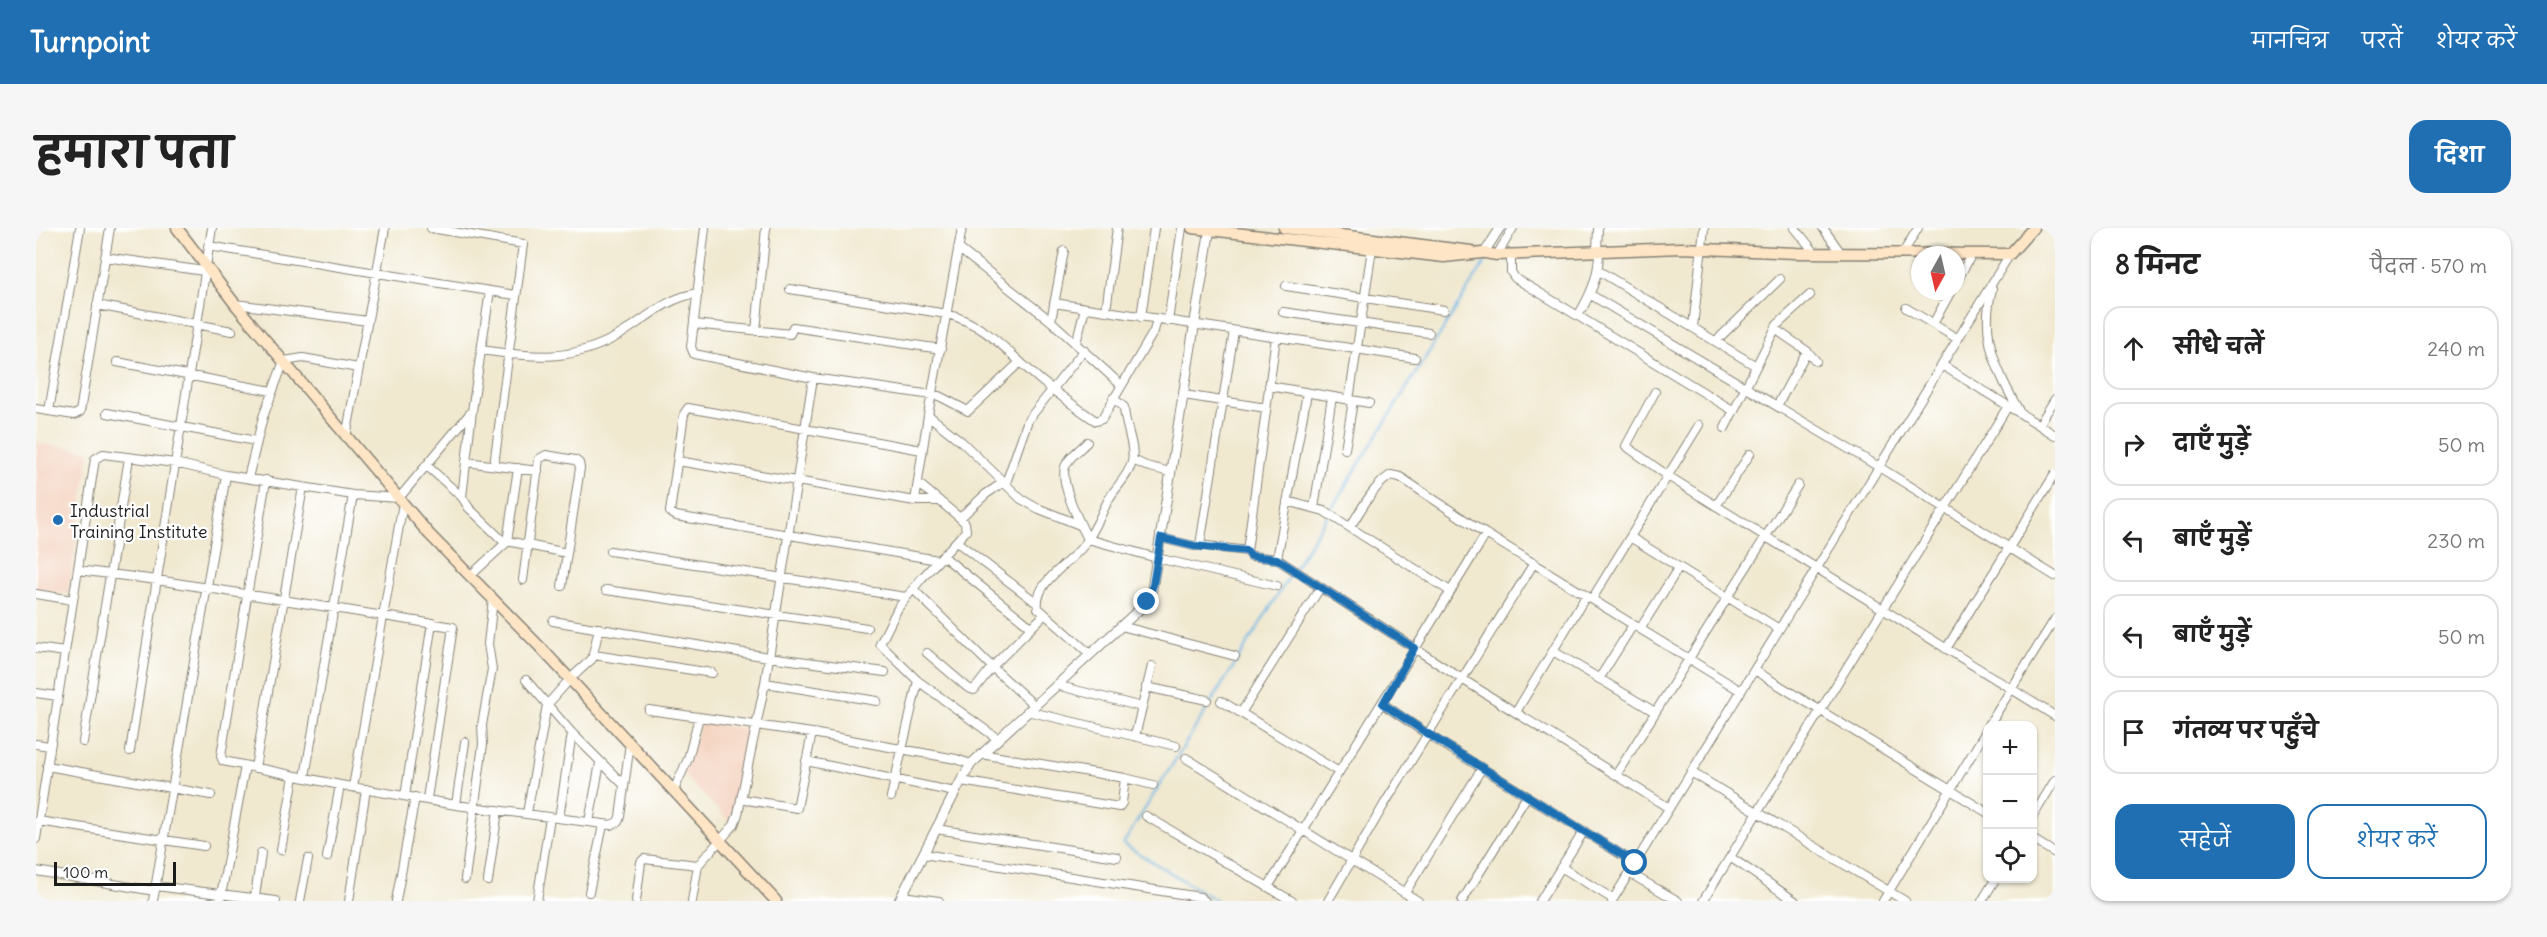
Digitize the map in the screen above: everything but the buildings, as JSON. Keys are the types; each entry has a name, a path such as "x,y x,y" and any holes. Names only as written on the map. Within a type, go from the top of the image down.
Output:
{"main road":[{"path":"177,228 204,268 401,501 722,840 776,901"},
{"path":"1192,228 1444,257 1702,249 1815,253 2010,254 2033,228"},
{"path":"1284,228 1445,246 1488,254"}],"street":[{"path":"49,411 80,228"},
{"path":"36,409 74,415 80,412 110,228"},
{"path":"130,751 212,228"},
{"path":"346,437 385,228"},
{"path":"431,228 523,244 494,465"},
{"path":"705,228 691,347 694,354 813,378 932,395 945,398 970,410 1020,362"},
{"path":"756,331 766,228"},
{"path":"915,501 962,228"},
{"path":"1106,311 1117,228"},
{"path":"1142,317 1154,228"},
{"path":"1168,321 1182,228"},
{"path":"1488,254 1500,228"},
{"path":"1488,254 1513,228"},
{"path":"1578,316 1591,295 1599,271 1598,228"},
{"path":"1693,327 1704,228"},
{"path":"1795,228 1815,253"},
{"path":"1823,228 1841,253"},
{"path":"1904,253 1918,228"},
{"path":"939,901 901,898 971,764 1147,602 1151,595 1210,229"},
{"path":"208,246 377,271 515,295"},
{"path":"958,248 1051,321 1121,385"},
{"path":"1345,450 1372,249"},
{"path":"1051,321 1064,251"},
{"path":"1511,254 1511,272 1515,278 1734,411"},
{"path":"1965,266 1972,254"},
{"path":"1562,867 1612,900 2010,254"},
{"path":"105,257 204,268"},
{"path":"1599,271 1756,366"},
{"path":"1716,341 1780,279"},
{"path":"1995,279 1988,306 1987,332 2002,380 2020,413"},
{"path":"1286,286 1444,310"},
{"path":"790,289 947,314 971,321 986,330 1020,362 1096,421 1102,419 1155,332 1157,319"},
{"path":"462,497 490,291"},
{"path":"481,350 527,357 549,357 591,348 619,335 673,299 698,293"},
{"path":"1591,295 1879,467 2055,576"},
{"path":"1725,428 1775,329 1810,295"},
{"path":"1933,324 1946,300"},
{"path":"1054,303 1415,358"},
{"path":"236,304 368,321"},
{"path":"97,305 232,331"},
{"path":"1076,343 1084,308"},
{"path":"1905,308 1958,339"},
{"path":"1283,312 1429,333"},
{"path":"694,324 790,334 793,327 941,349"},
{"path":"1775,329 1807,351 1816,361"},
{"path":"1200,545 1234,331"},
{"path":"1247,551 1276,338"},
{"path":"960,518 1009,475 1028,420 1084,350"},
{"path":"1777,406 1807,351"},
{"path":"248,478 256,441 284,361 303,358 358,368"},
{"path":"117,362 272,391"},
{"path":"1942,365 2055,434"},
{"path":"692,901 698,865 734,825 741,799 765,683 813,378"},
{"path":"1269,387 1370,404"},
{"path":"1655,392 1626,446 1716,507 2055,716"},
{"path":"1277,559 1307,393"},
{"path":"1184,395 1266,408"},
{"path":"1314,508 1332,397"},
{"path":"1037,603 1042,590 1088,539 1133,460 1124,407 1113,398"},
{"path":"2039,425 2055,399"},
{"path":"1703,901 2008,406"},
{"path":"922,450 688,408 684,414 669,508 672,515 940,558 1031,627"},
{"path":"353,787 401,501 426,465 472,411"},
{"path":"107,413 256,441"},
{"path":"928,415 962,442 1002,483 1028,504 1080,525"},
{"path":"1516,712 1553,651 1630,537 1699,425"},
{"path":"1087,442 1069,461 1065,483 1080,525 1088,539 1157,558 1277,585"},
{"path":"36,839 39,797 47,766 95,459 103,454 175,463 226,475 401,501"},
{"path":"1716,507 1750,454"},
{"path":"523,580 542,456 579,463 580,468 562,586"},
{"path":"83,742 129,458"},
{"path":"1133,460 1170,472"},
{"path":"678,461 796,483 915,501 939,501"},
{"path":"466,462 538,471"},
{"path":"426,465 462,497 496,537 507,542 567,553"},
{"path":"470,576 507,542 518,468"},
{"path":"1350,527 1373,491 1391,474 1400,477 1486,534 1741,691"},
{"path":"1946,649 2055,474"},
{"path":"153,901 226,475"},
{"path":"266,480 221,756 225,762 456,805 615,825 618,822 630,743"},
{"path":"918,483 960,518 965,523 966,531 906,597 889,622 880,644 918,681 998,740"},
{"path":"1616,775 1798,485"},
{"path":"255,768 303,487"},
{"path":"304,777 353,495"},
{"path":"1287,501 1327,513 1450,591"},
{"path":"1268,886 1305,831 1339,772 1383,704 1414,648 1486,534"},
{"path":"1630,537 1779,629"},
{"path":"1161,538 1194,546 1247,551 1251,556 1277,559 1462,679 1669,808"},
{"path":"957,542 1037,603 1038,608 1090,654"},
{"path":"610,551 906,597"},
{"path":"1328,901 1534,563"},
{"path":"1599,679 1679,567"},
{"path":"78,570 157,580 207,590 453,627 427,799"},
{"path":"1241,713 1320,588"},
{"path":"913,589 1031,708 1176,746"},
{"path":"606,590 867,628"},
{"path":"36,594 73,600"},
{"path":"465,879 483,744 482,726 492,669 488,644 493,599"},
{"path":"927,653 971,690 977,688 992,668 1045,614"},
{"path":"1992,721 2055,619"},
{"path":"553,621 768,657 885,672"},
{"path":"405,796 432,623"},
{"path":"1121,626 1234,656"},
{"path":"527,813 547,705 594,656 599,628"},
{"path":"36,648 65,652"},
{"path":"1553,651 1655,712"},
{"path":"594,656 712,673"},
{"path":"1135,736 1152,666"},
{"path":"1754,670 1983,810"},
{"path":"526,680 572,733 624,785"},
{"path":"891,797 918,681"},
{"path":"765,683 877,701"},
{"path":"1056,685 1142,707"},
{"path":"1146,687 1207,700"},
{"path":"36,693 58,696"},
{"path":"1221,701 1339,772"},
{"path":"1383,704 1635,863"},
{"path":"649,710 902,748 971,764"},
{"path":"674,790 687,759 699,717"},
{"path":"559,818 572,733"},
{"path":"741,799 796,808 812,733"},
{"path":"1883,901 1983,735"},
{"path":"456,805 465,742"},
{"path":"36,744 50,746"},
{"path":"981,754 1154,785"},
{"path":"1186,758 1418,901"},
{"path":"806,761 955,792"},
{"path":"589,822 600,763"},
{"path":"47,766 211,795"},
{"path":"221,897 245,766"},
{"path":"1406,893 1482,768"},
{"path":"1691,772 1905,901"},
{"path":"281,850 294,776"},
{"path":"961,781 1119,807 1122,803 1125,778"},
{"path":"2037,810 2055,780"},
{"path":"327,857 340,785"},
{"path":"349,901 366,789"},
{"path":"1462,901 1527,796"},
{"path":"396,901 415,797"},
{"path":"488,881 498,810"},
{"path":"1146,816 1292,901"},
{"path":"537,901 550,817"},
{"path":"38,821 204,846"},
{"path":"589,892 603,825"},
{"path":"936,829 1118,857"},
{"path":"1540,901 1584,831"},
{"path":"2037,842 2055,853"},
{"path":"255,897 261,854"},
{"path":"923,854 1200,897 1205,901"},
{"path":"1730,857 1795,901"},
{"path":"300,901 308,859"},
{"path":"636,901 644,859 698,865"},
{"path":"36,872 221,897 255,897 276,901"},
{"path":"1629,873 1678,901"},
{"path":"1982,901 1993,883"}],"shaded area":[{"name":"Industrial Training Institute","path":"36,443 90,451 68,594 36,589"},
{"path":"701,722 744,729 750,737 729,821 683,774"}],"waterway":[{"path":"1492,250 1506,228"},
{"path":"1217,901 1123,844 1488,257"}],"place":[{"name":"Industrial Training Institute","path":"58,520"}],"route":[{"path":"1147,602 1151,595 1161,538 1194,546 1247,551 1251,556 1277,559 1414,648 1383,704 1635,863"}]}
